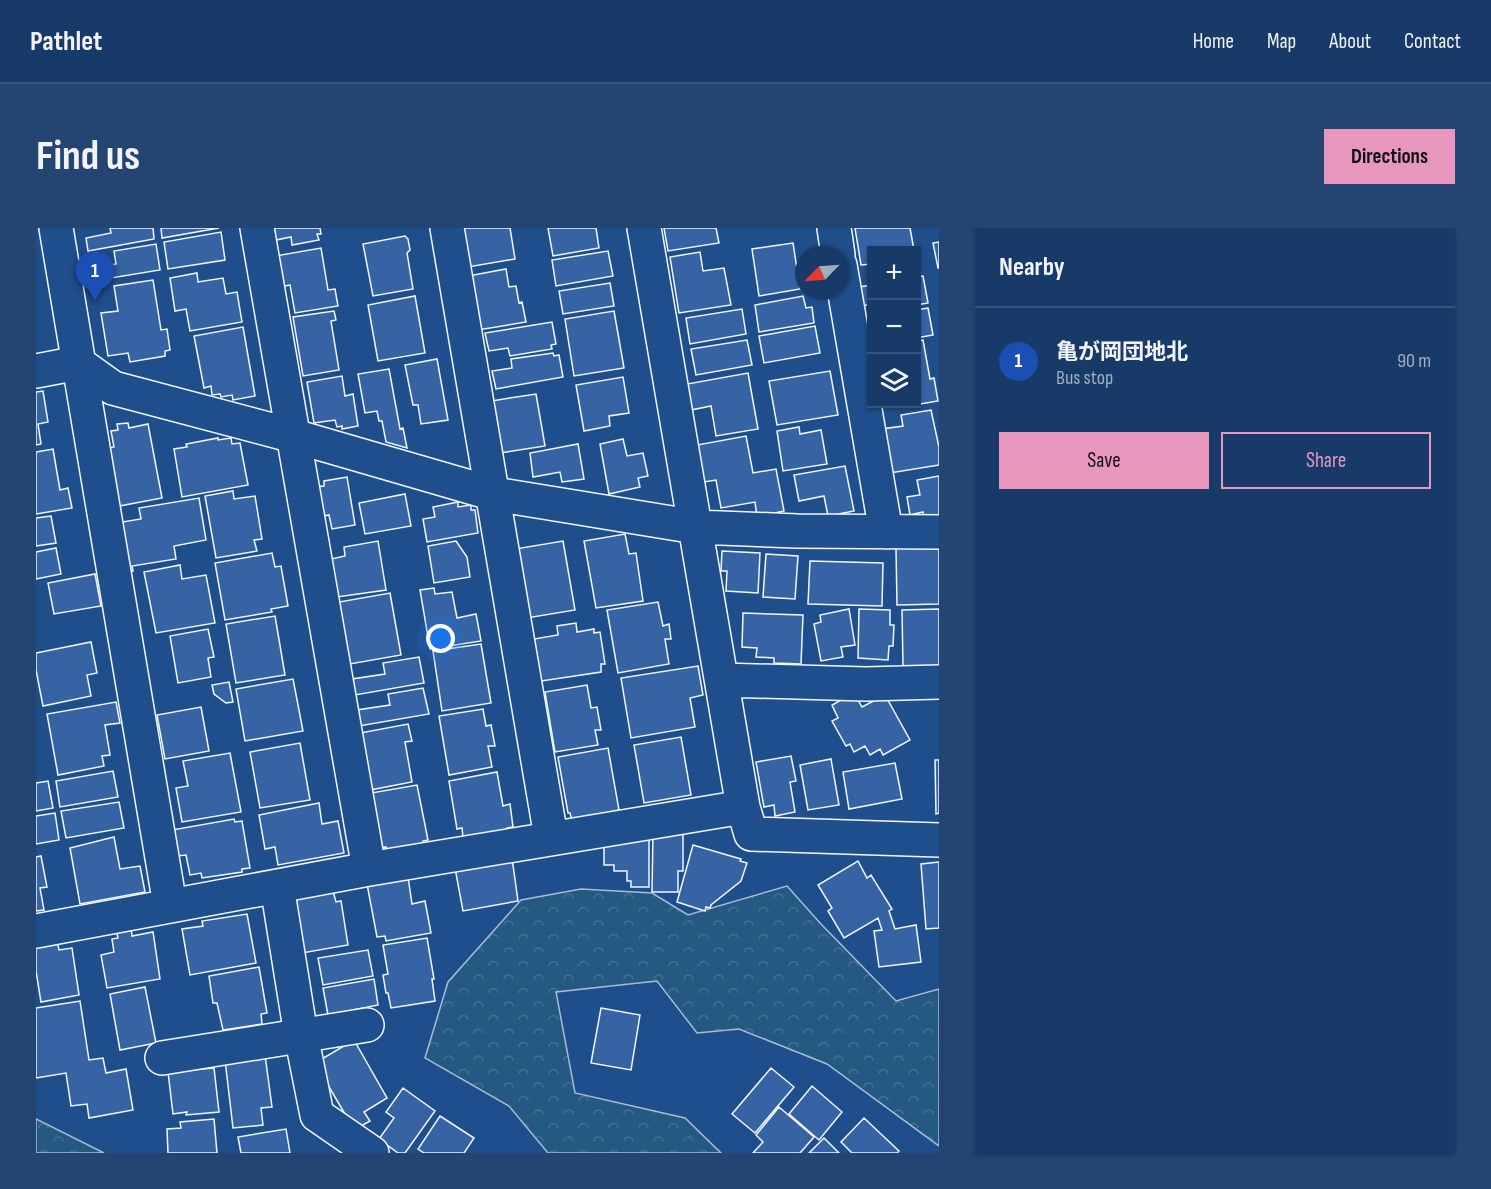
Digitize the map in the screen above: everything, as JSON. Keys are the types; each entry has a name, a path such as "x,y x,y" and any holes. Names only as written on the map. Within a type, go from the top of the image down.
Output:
{"street":[{"path":"56,228 170,905"},
{"path":"257,228 369,869"},
{"path":"447,228 551,837"},
{"path":"644,228 743,807 752,834 939,840"},
{"path":"834,228 837,246"},
{"path":"846,300 886,532"},
{"path":"36,371 78,363 113,388 294,436 494,494 696,527 939,532"},
{"path":"723,680 866,684 939,682"},
{"path":"36,931 551,837 743,807"},
{"path":"277,886 301,1035 317,1115 372,1153"},
{"path":"162,1058 367,1025"}],"green space":[{"path":"787,886 896,1001 939,989 939,1146 827,1064 739,1029 697,1033 657,981 556,992 575,1093 685,1118 721,1153 548,1153 509,1106 425,1058 448,982 521,900 581,889 652,893 688,915"},
{"path":"36,1119 104,1153 36,1153"}],"building":[{"path":"110,228 153,228 154,239 88,251 86,238 111,233"},
{"path":"161,228 219,228 162,238"},
{"path":"268,228 320,228 321,234 317,234 319,240 292,245 291,237 271,241"},
{"path":"461,228 510,228 515,259 468,267"},
{"path":"548,228 596,228 599,248 553,256"},
{"path":"664,228 716,228 719,243 668,251"},
{"path":"855,228 910,228 913,246 867,246 867,264 861,265"},
{"path":"221,232 225,260 168,269 164,242"},
{"path":"405,236 408,239 410,250 407,253 413,289 373,296 363,244"},
{"path":"939,242 939,268 938,268 933,243"},
{"path":"793,243 795,290 759,296 752,249"},
{"path":"156,244 160,270 93,281 91,268 116,264 114,251"},
{"path":"321,248 328,290 335,289 338,306 295,313 290,285 279,287 275,256"},
{"path":"608,251 613,276 556,286 552,260"},
{"path":"700,252 703,271 724,268 731,305 679,313 670,257"},
{"path":"506,269 509,287 516,286 526,322 478,330 468,276"},
{"path":"197,273 198,282 223,278 226,294 237,292 242,322 190,331 186,309 175,311 170,278"},
{"path":"921,276 923,276 928,303 921,304 921,300"},
{"path":"153,280 161,330 167,329 170,350 165,351 165,356 130,362 128,353 108,356 101,313 118,311 114,286"},
{"path":"610,283 614,306 563,314 559,291"},
{"path":"867,286 867,305 862,306 859,287"},
{"path":"415,296 425,353 378,361 368,305"},
{"path":"795,298 795,300 804,300 806,308 812,307 814,323 759,332 755,305"},
{"path":"928,308 933,335 921,337 921,309"},
{"path":"742,309 746,334 690,344 686,318"},
{"path":"334,311 336,320 331,321 339,370 303,376 293,317"},
{"path":"614,311 624,368 574,376 565,319"},
{"path":"552,322 556,344 551,345 552,349 510,356 508,348 489,351 485,333"},
{"path":"815,326 820,353 764,363 759,336"},
{"path":"243,327 255,396 233,400 232,395 221,397 220,394 212,395 211,386 204,388 194,336"},
{"path":"747,340 752,365 696,375 691,349"},
{"path":"921,340 923,340 930,379 934,378 938,401 921,404 921,354"},
{"path":"553,353 554,356 559,355 563,377 496,389 492,371 512,368 511,359"},
{"path":"437,359 448,420 421,424 418,405 413,405 405,365"},
{"path":"389,369 400,429 403,428 407,448 386,442 382,421 379,421 377,411 365,413 358,374"},
{"path":"830,371 838,415 777,425 769,381"},
{"path":"748,373 758,429 716,436 711,406 691,410 687,384"},
{"path":"342,376 345,396 353,394 358,426 342,429 342,426 337,427 335,420 314,423 307,382"},
{"path":"623,377 629,413 609,416 610,426 584,431 576,385"},
{"path":"43,391 48,422 38,424 41,444 36,445 36,392"},
{"path":"536,394 545,446 500,453 491,401"},
{"path":"931,410 939,447 939,465 890,473 882,429 903,426 901,415"},
{"path":"128,423 129,428 148,424 162,498 114,507 104,449 114,447 111,431 118,430 117,424"},
{"path":"799,427 800,434 821,430 827,464 783,471 777,431"},
{"path":"746,436 753,473 776,469 784,511 757,517 755,502 721,508 716,480 704,482 697,445"},
{"path":"218,438 218,440 231,438 232,444 240,443 248,485 182,497 174,449 187,447 186,444"},
{"path":"623,439 627,456 643,453 648,476 638,478 640,487 609,494 600,444"},
{"path":"578,444 584,479 562,482 560,472 533,477 530,453"},
{"path":"53,449 60,490 68,488 72,508 36,514 36,452"},
{"path":"845,466 854,511 828,516 824,496 799,501 794,475"},
{"path":"939,476 939,515 924,517 923,512 910,515 907,497 920,495 917,480"},
{"path":"347,477 355,525 332,529 329,515 319,517 314,487 324,486 324,481"},
{"path":"233,491 234,499 255,496 262,539 254,540 257,551 216,558 205,496"},
{"path":"405,494 411,526 365,534 359,503"},
{"path":"199,498 206,540 174,546 176,559 132,566 133,571 125,573 116,523 141,519 139,508"},
{"path":"458,502 458,507 471,505 471,510 475,510 478,533 427,542 423,519 435,517 433,507"},
{"path":"51,516 56,543 36,546 36,518"},
{"path":"625,534 629,554 636,553 643,601 596,608 584,541"},
{"path":"378,541 386,590 337,597 331,559 345,556 344,547"},
{"path":"456,541 467,557 470,577 434,583 428,546"},
{"path":"563,541 575,610 527,618 515,549"},
{"path":"939,547 939,604 897,605 896,548"},
{"path":"56,548 61,574 36,579 36,552"},
{"path":"722,551 760,553 758,593 726,591 727,571 721,571"},
{"path":"272,553 275,567 281,566 288,606 271,609 272,612 225,620 215,563"},
{"path":"766,554 798,556 795,599 763,597"},
{"path":"810,561 883,563 882,606 808,604"},
{"path":"180,565 182,579 206,575 215,623 156,633 144,572"},
{"path":"95,574 101,606 54,614 48,583"},
{"path":"434,588 435,594 452,592 457,618 476,614 481,641 430,649 420,590"},
{"path":"390,593 401,655 350,664 339,602"},
{"path":"658,602 663,626 669,624 671,639 665,639 669,664 618,673 607,610"},
{"path":"849,609 855,645 841,647 843,657 821,661 814,624 821,622 820,615"},
{"path":"859,609 890,610 890,625 894,625 893,646 889,646 888,660 858,658"},
{"path":"939,609 939,666 903,666 902,610"},
{"path":"743,613 803,615 801,664 774,663 774,658 756,657 757,648 742,647"},
{"path":"275,616 285,675 236,683 226,624"},
{"path":"576,623 577,632 594,629 594,633 600,632 605,664 601,664 601,672 535,682 528,640 558,635 557,626"},
{"path":"208,629 214,657 208,658 211,677 178,683 170,636"},
{"path":"91,642 97,673 87,675 91,696 43,706 36,670 36,653"},
{"path":"481,644 491,703 442,711 433,651"},
{"path":"419,657 424,683 355,695 352,679 385,674 383,663"},
{"path":"698,666 703,695 690,698 695,727 631,738 621,678"},
{"path":"293,679 303,731 245,741 236,689"},
{"path":"229,682 233,702 226,703 214,694 212,685"},
{"path":"587,685 591,708 597,707 601,730 595,730 598,745 555,752 545,692"},
{"path":"423,688 429,714 359,726 357,710 390,705 388,694"},
{"path":"854,693 862,707 885,695 910,740 883,755 880,749 870,755 865,746 854,752 850,744 846,746 832,721 838,718 832,705"},
{"path":"116,702 120,723 105,725 110,755 102,756 104,766 58,775 47,714"},
{"path":"201,707 209,751 165,759 157,715"},
{"path":"483,709 486,726 491,725 495,746 488,746 492,767 449,775 439,716"},
{"path":"408,724 412,741 405,742 412,782 370,790 360,733"},
{"path":"681,737 691,795 644,803 634,745"},
{"path":"300,743 310,800 260,808 250,752"},
{"path":"608,748 619,810 572,821 568,813 558,757"},
{"path":"230,753 241,812 182,822 176,788 188,786 183,761"},
{"path":"791,756 796,781 790,782 795,812 775,816 774,805 764,807 756,762"},
{"path":"831,759 839,805 808,810 800,765"},
{"path":"935,760 939,760 939,813 936,814"},
{"path":"895,763 902,799 849,809 843,772"},
{"path":"113,771 118,797 60,807 56,781"},
{"path":"497,772 503,806 510,804 513,827 507,828 507,831 463,838 462,828 457,829 449,781"},
{"path":"48,781 53,808 36,811 36,783"},
{"path":"417,785 428,840 423,841 424,846 386,853 386,847 381,848 371,793"},
{"path":"119,802 124,828 66,838 61,811"},
{"path":"319,803 322,824 338,821 344,853 278,865 275,847 265,849 259,815"},
{"path":"55,813 59,840 36,844 36,816"},
{"path":"234,819 235,822 242,821 250,868 242,869 242,872 202,878 201,873 190,875 186,855 177,856 172,830"},
{"path":"653,832 683,833 683,871 678,871 678,892 652,892"},
{"path":"114,837 120,869 140,866 145,892 80,904 70,848"},
{"path":"604,840 649,840 649,887 631,887 631,881 627,881 627,871 614,871 614,865 604,865"},
{"path":"693,845 741,859 740,861 747,863 741,881 710,908 706,907 705,911 677,902"},
{"path":"41,856 47,887 40,888 44,910 36,911 36,857"},
{"path":"512,858 518,901 463,911 455,868"},
{"path":"858,861 867,878 871,875 892,909 889,911 895,929 916,925 921,962 879,967 874,931 882,930 878,918 844,938 828,911 832,908 818,885"},
{"path":"939,862 939,928 926,929 921,864"},
{"path":"408,877 412,904 425,901 431,933 386,941 385,936 377,937 367,884"},
{"path":"333,891 336,902 341,901 348,945 302,953 292,899"},
{"path":"247,914 256,963 190,975 182,929 203,926 202,921"},
{"path":"131,927 132,936 153,932 160,979 107,988 101,955 114,952 112,939 118,938 116,929"},
{"path":"427,938 435,1001 391,1008 383,975 388,974 383,945"},
{"path":"57,940 59,950 72,948 79,995 41,1002 36,971 36,943"},
{"path":"368,950 373,976 323,985 318,958"},
{"path":"259,967 267,1013 261,1014 262,1024 223,1030 217,1003 213,1003 209,976"},
{"path":"374,979 378,1005 328,1015 323,988"},
{"path":"145,987 156,1043 120,1050 110,994"},
{"path":"80,1001 89,1060 103,1058 106,1073 126,1069 133,1110 89,1118 87,1104 71,1106 66,1073 36,1078 36,1008"},
{"path":"601,1008 640,1015 631,1070 591,1063"},
{"path":"354,1040 387,1098 364,1112 370,1121 356,1129 315,1063"},
{"path":"265,1055 272,1107 261,1108 263,1125 233,1128 225,1060"},
{"path":"214,1068 219,1112 173,1114 168,1072"},
{"path":"771,1068 794,1087 755,1133 732,1114"},
{"path":"812,1086 842,1112 819,1140 789,1114"},
{"path":"403,1088 435,1111 405,1153 398,1153 379,1139 394,1118 386,1112"},
{"path":"779,1107 814,1137 800,1153 753,1153 763,1142 756,1135"},
{"path":"440,1116 474,1138 464,1153 424,1153 418,1149"},
{"path":"864,1118 899,1151 897,1153 852,1153 841,1142"},
{"path":"214,1119 217,1153 168,1153 167,1129 181,1128 180,1122"},
{"path":"286,1129 290,1153 241,1153 238,1137"},
{"path":"824,1138 839,1153 809,1153"}],"place":[{"name":"亀が岡団地北","path":"95,301"}]}
